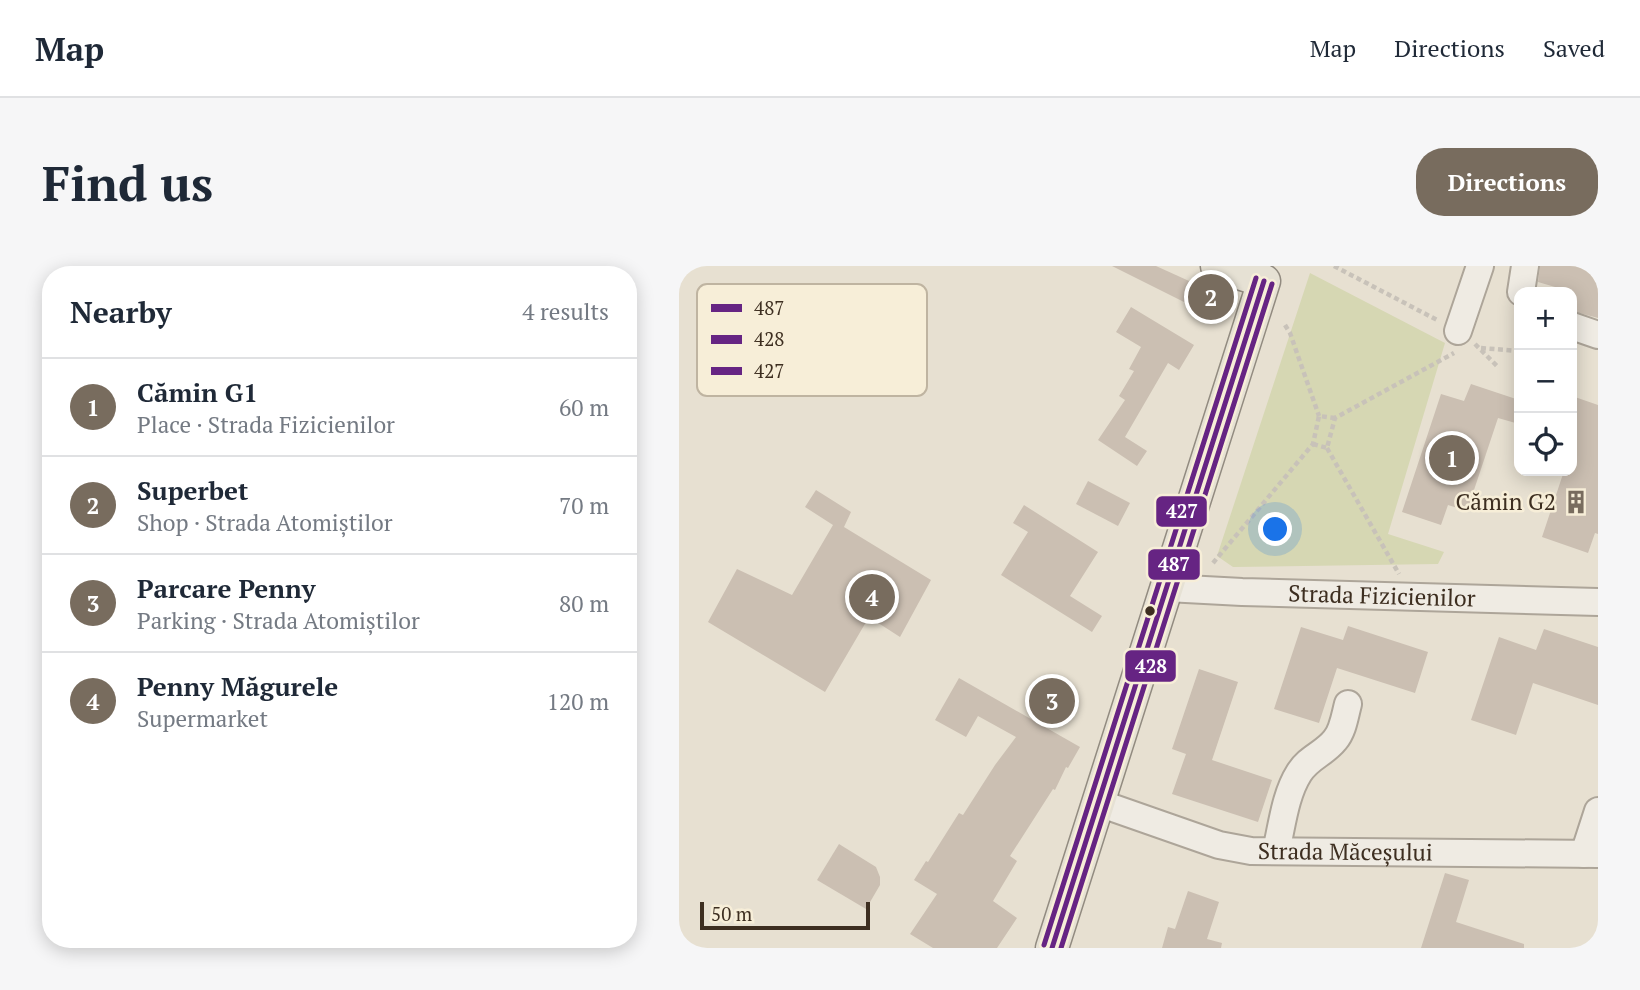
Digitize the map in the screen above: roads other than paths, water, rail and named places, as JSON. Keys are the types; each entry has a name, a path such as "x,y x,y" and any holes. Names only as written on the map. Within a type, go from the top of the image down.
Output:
{"main road":[{"path":"1052,948 1266,274 1217,266"}],"street":[{"path":"1466,337 1480,266"},
{"path":"1522,287 1525,266"},
{"path":"1577,328 1598,335"},
{"name":"Strada Fizicienilor","path":"1167,588 1598,602"},
{"path":"1276,851 1298,774 1308,760 1338,738 1348,704"},
{"name":"Strada Măceșului","path":"1099,803 1219,845 1251,850 1591,854"},
{"path":"1591,854 1598,811"}],"place":[{"name":"Superbet","path":"1211,297"},
{"name":"Cămin G1","path":"1452,458"},
{"name":"Cămin G2","path":"1576,502"},
{"name":"Penny Măgurele","path":"872,597"},
{"name":"Parcare Penny","path":"1052,701"}]}
